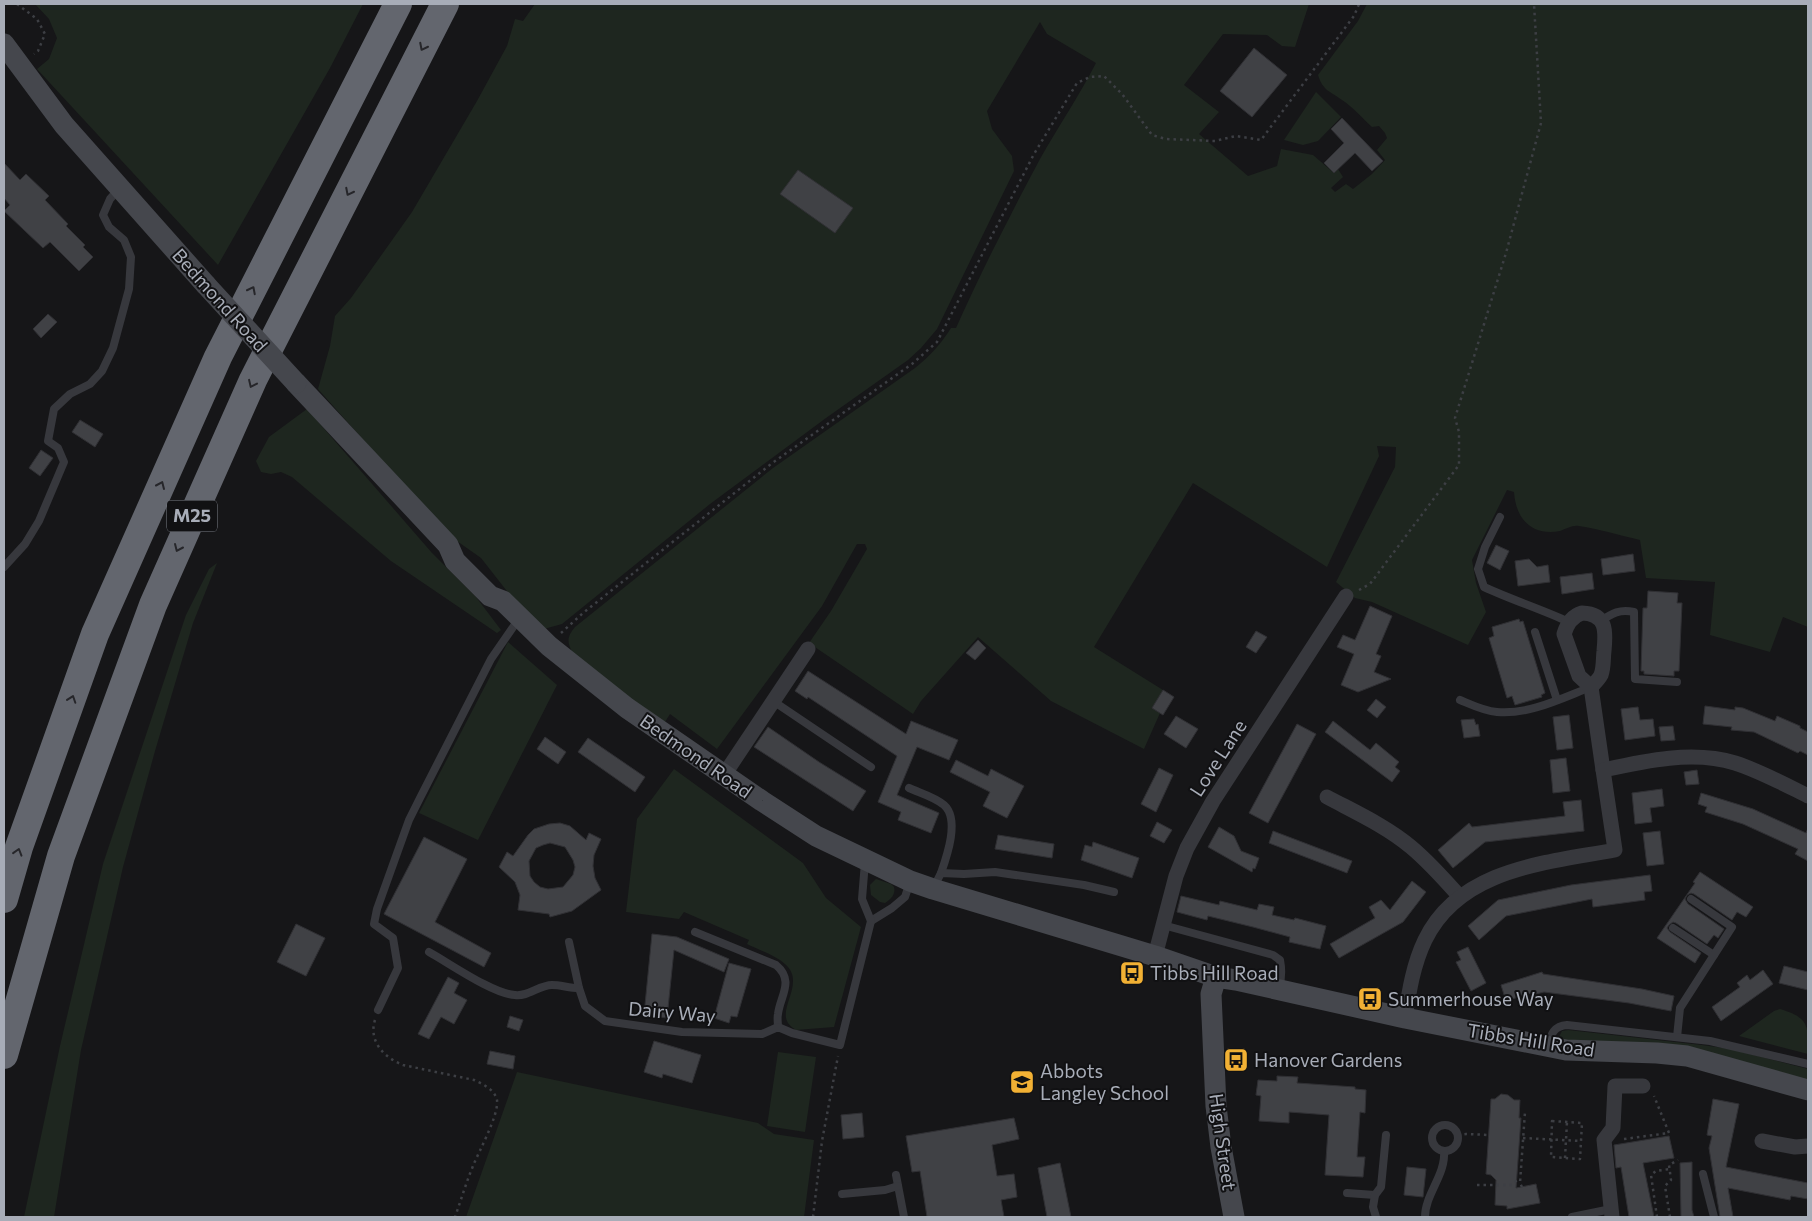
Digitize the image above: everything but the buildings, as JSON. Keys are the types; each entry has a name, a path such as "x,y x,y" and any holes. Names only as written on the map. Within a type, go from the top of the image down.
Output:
{"highway":[{"name":"M25","path":"4,899 19,847 98,625 218,357 398,4"},
{"name":"M25","path":"4,1055 61,856 153,605 253,380 445,4"}],"street":[{"name":"Bedmond Road","path":"4,44 64,125 296,384 448,545 455,561 490,596 502,601 549,646 627,708 724,775 816,836 910,881"},
{"name":"Love Lane","path":"1155,956 1180,866 1187,848 1204,816 1346,596"},
{"path":"1405,1018 1410,986 1425,941 1449,906 1460,897 1490,880 1535,864 1614,850 1591,688 1581,679 1564,634 1573,617 1582,613 1592,615 1601,621 1606,634 1602,668 1598,679 1591,688"},
{"path":"724,775 808,649"},
{"path":"1603,770 1675,758 1714,759 1749,768 1808,796"},
{"path":"1327,797 1378,824 1411,847 1430,864 1460,897"},
{"name":"Tibbs Hill Road","path":"910,881 937,881 1216,977 1548,1047 1566,1050 1657,1053 1687,1056 1808,1090"},
{"name":"High Street","path":"1216,977 1212,994 1216,1106 1224,1165 1234,1217"},
{"path":"1612,1213 1604,1140 1613,1128 1615,1086 1641,1086"},
{"path":"1762,1141 1795,1147 1808,1146"}],"lane":[{"path":"4,567 25,544 40,521 64,462 58,448 48,441 54,409 70,394 90,384 102,371 113,348 120,326 129,289 131,257 124,240 109,226 103,215 110,199 120,188"},
{"path":"1500,517 1485,547 1478,569 1484,587 1569,622"},
{"path":"1601,621 1620,610 1634,612 1635,678 1677,682"},
{"path":"378,1010 398,968 393,938 374,924 377,909 409,820 491,659 519,618"},
{"path":"1535,632 1557,700"},
{"path":"1460,700 1483,710 1497,712 1528,710 1591,688"},
{"path":"773,701 871,767"},
{"path":"909,788 940,802 946,806 951,814 952,834 937,881"},
{"path":"695,932 776,965 782,970 786,978 778,1014 778,1027 792,1033 840,1044 870,921 862,899 865,860"},
{"path":"937,881 964,874 995,872 1084,885 1114,892"},
{"path":"870,921 892,908 905,897 910,881"},
{"path":"1677,1037 1680,1008 1732,927 1691,899"},
{"path":"1163,925 1273,955 1280,960 1282,970 1278,990"},
{"path":"1673,928 1714,955"},
{"name":"Dairy Way","path":"569,942 585,1006 605,1021 682,1032 762,1034 778,1027"},
{"path":"428,952 480,982 516,996 552,985 579,988"},
{"path":"1548,1047 1554,1030 1560,1025 1567,1025 1710,1041 1808,1064"},
{"path":"1447,1124 1453,1127 1458,1135 1456,1146 1444,1152 1436,1148 1432,1142 1432,1133 1439,1126 1447,1124"},
{"path":"1376,1217 1373,1207 1375,1195 1381,1187 1386,1135"},
{"path":"1425,1217 1428,1197 1437,1181 1444,1152"},
{"path":"1703,1174 1714,1217"},
{"path":"896,1175 904,1217"},
{"path":"842,1194 884,1190 898,1186"},
{"path":"1347,1193 1375,1195"},
{"path":"1572,1217 1612,1213"}],"path":[{"path":"17,4 36,19 45,34 38,51 20,68"},
{"path":"549,646 583,613 720,503 771,464 912,364 937,342 1034,154 1077,83 1090,77 1104,76 1122,94 1152,135 1166,139 1215,141 1236,136 1261,140 1354,16 1359,4"},
{"path":"1346,596 1370,584 1460,465 1459,432 1455,418 1506,253 1541,123 1534,4"},
{"path":"378,1010 374,1024 374,1037 385,1055 403,1065 474,1080 491,1090 497,1099 496,1112 472,1167 455,1217"},
{"path":"813,1217 822,1141 840,1044"},
{"path":"1604,1140 1669,1133 1652,1093 1646,1092 1641,1086"},
{"path":"1522,1187 1520,1177 1525,1112"},
{"path":"1552,1122 1582,1123 1580,1159 1551,1157 1551,1139 1552,1122"},
{"path":"1565,1158 1567,1122"},
{"path":"1458,1135 1488,1136"},
{"path":"1523,1138 1581,1141"},
{"path":"1670,1217 1665,1186 1671,1180 1670,1164 1678,1160"},
{"path":"1658,1217 1651,1175 1656,1171 1670,1169"},
{"path":"1477,1185 1512,1185 1520,1177"}],"shaded area":[{"path":"35,4 363,4 330,68 218,265 37,69 49,59 57,38 49,19"},
{"path":"535,4 1309,4 1295,47 1282,46 1267,35 1223,34 1184,85 1219,112 1199,134 1248,176 1277,166 1281,149 1313,155 1334,173 1338,169 1343,177 1331,188 1335,192 1346,184 1353,189 1372,174 1385,160 1377,150 1387,138 1385,133 1379,126 1372,127 1350,106 1327,90 1318,75 1358,21 1367,4 1808,4 1808,627 1783,617 1770,652 1710,635 1715,582 1646,578 1640,540 1579,526 1560,531 1541,531 1527,524 1522,518 1515,502 1514,492 1507,490 1472,560 1476,583 1486,612 1468,645 1372,602 1355,598 1336,582 1395,467 1396,447 1377,446 1379,456 1327,567 1193,483 1094,647 1163,690 1152,708 1160,713 1144,749 1051,701 978,637 921,701 913,714 809,643 831,611 867,549 865,544 857,544 822,606 717,749 670,714 663,725 574,655 569,641 572,631 773,468 915,368 935,350 951,328 956,328 986,264 1040,159 1096,63 1047,34 1040,22 987,111 992,129 1012,156 1014,171 937,329 921,348 908,360 710,504 562,624 544,629 521,609 481,558 447,534 318,389 330,346 335,316 351,298 412,212 507,46 515,19 523,21"},
{"path":"1316,92 1341,117 1318,141 1303,145 1284,140"},
{"path":"307,409 432,553 476,597 501,630 497,633 391,561 292,477 281,472 271,474 261,472 256,461 269,437"},
{"path":"217,563 193,623 123,867 81,1050 54,1217 24,1217 60,1046 103,864 186,615 209,569"},
{"path":"508,642 557,685 478,840 419,813"},
{"path":"674,769 803,863 826,898 861,927 834,1027 796,1030 788,1023 786,1010 793,986 791,971 777,958 747,944 749,940 684,912 679,919 626,912 637,819"},
{"path":"876,879 891,884 894,887 892,896 885,903 880,902 871,895 870,885"},
{"path":"1780,1009 1797,1016 1805,1024 1808,1036 1808,1054 1739,1036 1774,1011"},
{"path":"1568,1030 1731,1049 1808,1069 1808,1083 1567,1041 1559,1037 1562,1031"},
{"path":"778,1052 816,1057 805,1132 767,1126"},
{"path":"517,1072 758,1123 774,1134 814,1140 804,1217 466,1217"}],"place":[{"name":"Tibbs Hill Road","path":"1132,973"},
{"name":"Summerhouse Way","path":"1370,999"},
{"name":"Hanover Gardens","path":"1236,1060"},
{"name":"Abbots Langley School","path":"1022,1082"}]}
